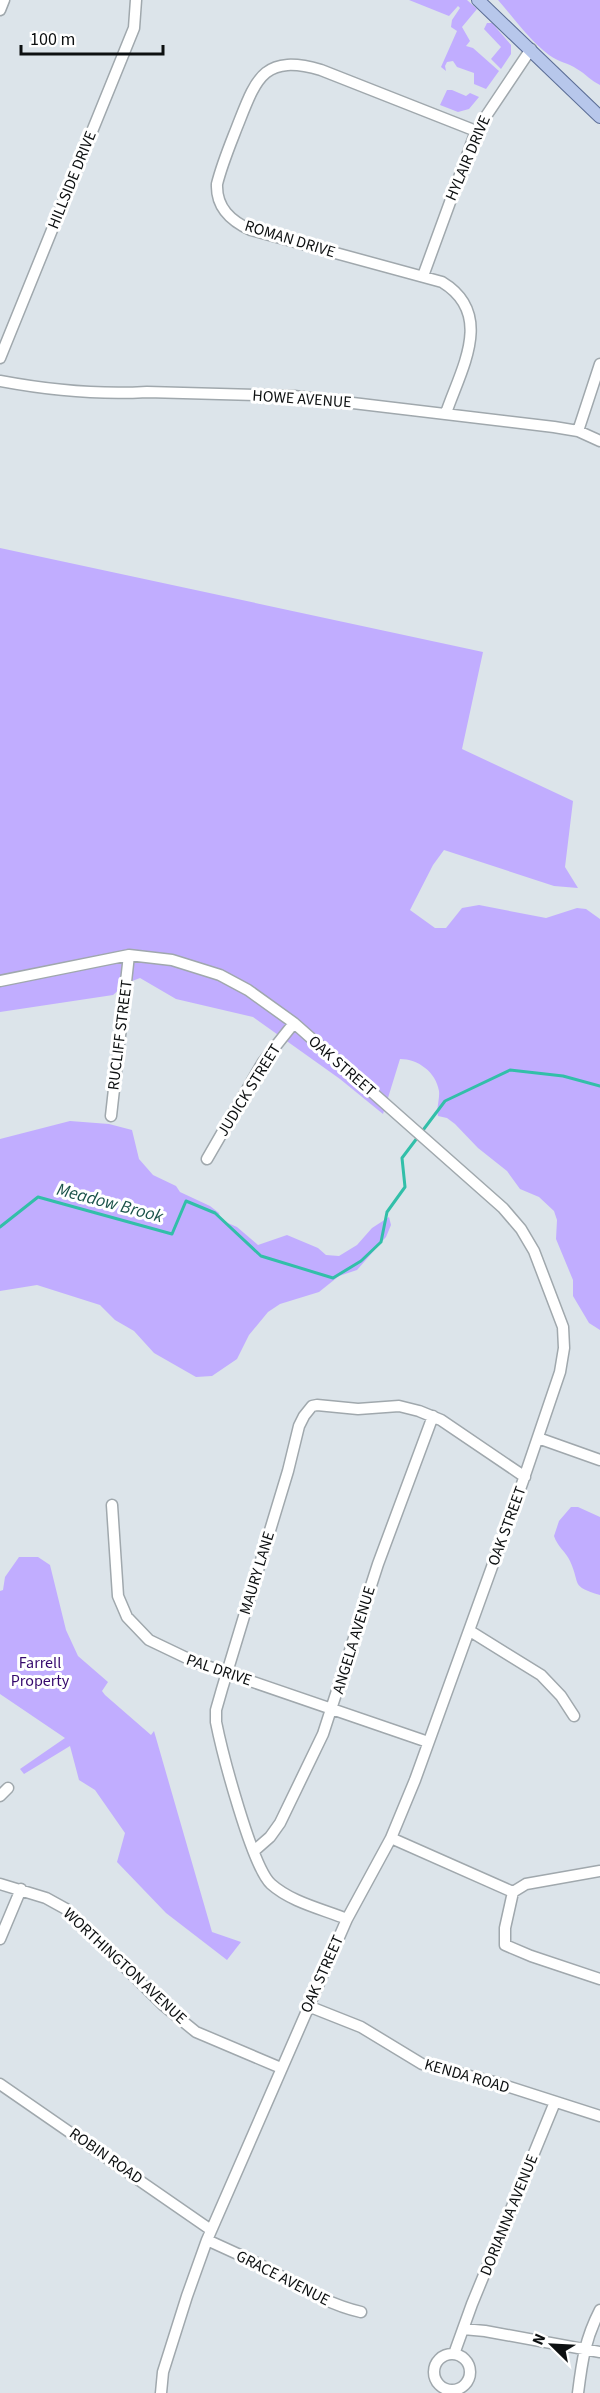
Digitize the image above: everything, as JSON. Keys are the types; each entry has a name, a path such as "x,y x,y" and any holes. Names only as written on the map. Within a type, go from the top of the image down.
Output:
{"main road":[{"path":"478,0 600,117"}],"street":[{"path":"0,10 4,0"},
{"name":"HILLSIDE DRIVE","path":"0,358 134,28 136,0"},
{"name":"HYLAIR DRIVE","path":"423,276 476,131 531,49"},
{"name":"ROMAN DRIVE","path":"446,413 471,340 471,321 465,303 454,291 442,282 423,276 261,233 241,225 228,215 219,203 217,188 222,166 256,84 266,72 282,65 296,64 321,70 476,131"},
{"path":"578,431 600,364"},
{"name":"HOWE AVENUE","path":"0,381 65,390 124,394 147,392 294,396 578,431 600,441"},
{"name":"OAK STREET","path":"0,981 129,955 172,960 220,975 248,990 294,1023 503,1208 521,1228 534,1251 563,1327 564,1348 560,1372 470,1631 391,1838 346,1919 211,2230 178,2324 164,2372 161,2393"},
{"name":"RUCLIFF STREET","path":"111,1116 129,955"},
{"name":"JUDICK STREET","path":"207,1159 263,1062 294,1023"},
{"name":"MAURY LANE","path":"346,1919 277,1890 264,1877 221,1746 216,1722 216,1710 226,1672 288,1471 299,1426 306,1412 317,1405 350,1409 399,1406 433,1416 525,1477"},
{"name":"ANGELA AVENUE","path":"254,1851 270,1837 280,1823 318,1746 333,1708 378,1564 433,1416"},
{"path":"538,1438 600,1460"},
{"name":"PAL DRIVE","path":"112,1505 116,1583 127,1617 141,1633 159,1646 195,1662 428,1742"},
{"path":"470,1631 541,1675 561,1696 574,1716"},
{"path":"0,1796 8,1788"},
{"path":"391,1838 513,1893"},
{"path":"600,1871 525,1884 513,1893 504,1928 505,1945 600,1979"},
{"name":"WORTHINGTON AVENUE","path":"0,1884 46,1898 66,1909 163,2005 196,2032 281,2068"},
{"path":"0,1939 21,1889"},
{"name":"KENDA ROAD","path":"308,2006 361,2027 422,2064 494,2082 600,2116"},
{"name":"ROBIN ROAD","path":"0,2084 211,2230"},
{"name":"DORIANNA AVENUE","path":"454,2354 555,2102"},
{"name":"GRACE AVENUE","path":"207,2240 253,2261 328,2301 362,2312"},
{"path":"578,2393 583,2349 588,2333 600,2310"},
{"path":"463,2329 600,2352"}],"green space":[{"path":"409,0 467,0 477,9 462,27 470,41 466,46 473,48 499,71 486,89 474,84 474,73 457,67 453,61 447,62 446,71 441,67 457,31 451,27 452,20 460,8 458,6 449,16"},
{"path":"498,0 600,0 600,85 542,49"},
{"path":"487,23 492,23 511,45 511,54 501,69 491,59 501,47 484,29"},
{"path":"447,90 466,96 470,93 479,97 469,109 458,112 440,105"},
{"path":"0,548 483,652 462,749 573,801 565,867 578,888 554,886 444,850 433,865 410,910 435,928 446,928 462,908 479,905 546,918 577,908 586,909 600,919 600,1330 589,1323 573,1296 573,1280 556,1239 557,1220 554,1211 539,1197 520,1189 507,1171 478,1148 455,1124 447,1118 438,1116 437,1084 430,1073 419,1064 400,1059 383,1114 340,1079 253,1017 176,999 140,978 127,983 113,995 0,1012"},
{"path":"70,1121 109,1124 132,1130 139,1159 153,1175 176,1186 180,1192 210,1206 219,1213 221,1220 237,1227 258,1245 287,1235 318,1248 326,1255 339,1256 357,1245 372,1228 389,1217 391,1225 386,1237 357,1270 339,1276 319,1292 280,1304 268,1312 249,1335 237,1359 212,1376 196,1377 154,1353 134,1331 115,1320 100,1305 37,1285 0,1291 0,1139"},
{"path":"571,1507 578,1507 600,1517 600,1595 580,1587 570,1561 554,1536 559,1521"},
{"name":"Farrell Property","path":"19,1557 38,1557 50,1565 66,1630 78,1656 108,1682 102,1691 105,1695 151,1735 154,1731 212,1932 241,1942 227,1960 166,1913 117,1862 125,1833 95,1790 79,1780 70,1746 24,1774 20,1769 65,1738 0,1694 0,1591 3,1590 5,1577"}],"waterway":[{"name":"Meadow Brook","path":"0,1227 38,1197 172,1234 186,1201 215,1213 261,1256 333,1278 361,1261 381,1242 387,1212 405,1187 402,1158 445,1101 510,1070 563,1076 600,1086"}]}
